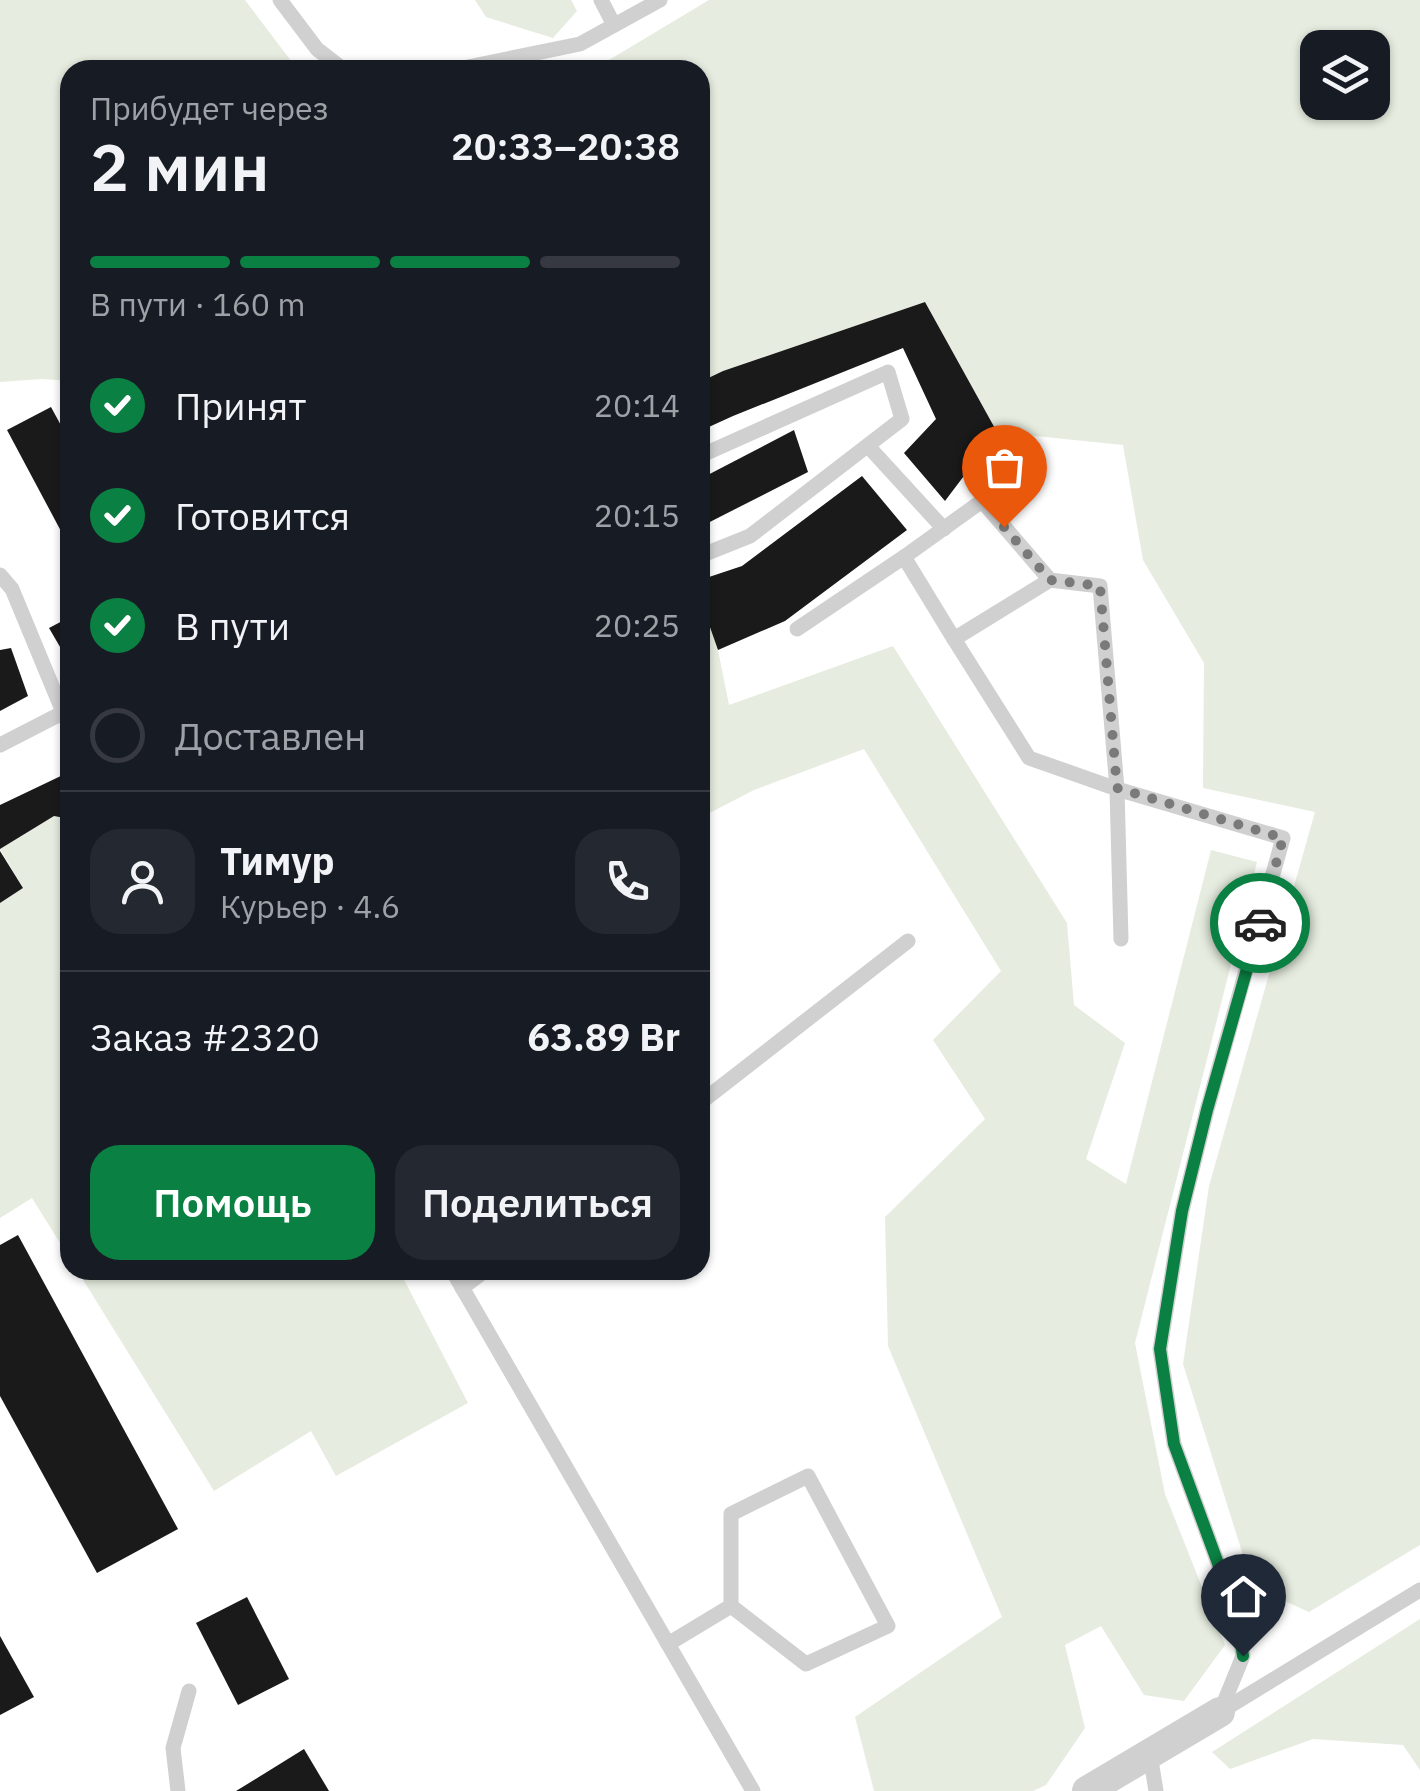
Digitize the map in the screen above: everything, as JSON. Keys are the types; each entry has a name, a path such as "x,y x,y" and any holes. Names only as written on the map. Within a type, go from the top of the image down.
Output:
{"street":[{"path":"1087,1791 1220,1712"}],"lane":[{"path":"280,0 316,50 330,60"},
{"path":"601,0 614,25"},
{"path":"501,60 580,44 660,0"},
{"path":"710,452 888,372 902,419 750,536 710,552"},
{"path":"868,446 944,529"},
{"path":"797,629 982,501 1050,580"},
{"path":"904,557 1029,758 1283,838 1182,1211 1160,1349 1174,1444 1237,1615 1243,1656 1220,1712"},
{"path":"0,574 12,588 60,694"},
{"path":"954,639 1050,580 1100,586 1117,788 1121,939"},
{"path":"0,745 60,714"},
{"path":"710,1095 908,941"},
{"path":"458,1280 753,1791"},
{"path":"462,1288 473,1280"},
{"path":"808,1476 888,1626 806,1664 731,1606 731,1514 808,1476"},
{"path":"1220,1712 1420,1590"},
{"path":"668,1644 731,1606"},
{"path":"178,1791 173,1748 189,1691"},
{"path":"1150,1754 1156,1791"}],"shaded area":[{"path":"0,0 245,0 290,60 60,60 60,380 0,382"},
{"path":"475,0 571,0 577,11 553,38 486,17"},
{"path":"709,0 1420,0 1420,1545 1309,1612 1253,1587 1183,1364 1209,1186 1315,812 1203,788 1204,663 1143,560 1123,445 997,432 925,302 710,377 710,60 609,60"},
{"path":"710,627 729,705 893,646 1067,923 1074,1005 1125,1043 1086,1159 1126,1184 1211,850 1257,862 1135,1343 1165,1494 1225,1645 1184,1701 1144,1695 1101,1626 1065,1645 1085,1728 1046,1785 1033,1791 874,1791 855,1717 1002,1617 888,1346 885,1217 985,1119 933,1040 1001,971 864,749 754,790 710,813"},
{"path":"54,816 60,817 60,1243 32,1198 0,1218 0,903 23,888 0,849"},
{"path":"83,1280 404,1280 468,1403 336,1476 311,1431 214,1491"},
{"path":"1420,1619 1420,1770 1403,1745 1313,1739 1230,1769 1212,1752"}],"building":[{"path":"925,302 997,432 945,501 904,453 936,419 903,348 710,426 710,377"},
{"path":"51,407 60,424 60,529 7,430"},
{"path":"794,430 808,472 710,522 710,474"},
{"path":"862,476 907,530 785,621 718,650 710,627 710,577 742,566"},
{"path":"60,622 60,647 49,628"},
{"path":"11,648 28,696 0,711 0,650"},
{"path":"60,776 60,817 54,816 0,849 0,805"},
{"path":"0,851 23,888 0,903"},
{"path":"18,1235 178,1529 97,1573 0,1396 0,1245"},
{"path":"247,1597 289,1679 238,1705 196,1623"},
{"path":"0,1636 34,1697 0,1715"},
{"path":"304,1749 329,1791 236,1791"}],"way so far":[{"path":"1004,527 1050,580 1100,586 1117,788 1283,838 1260,923"}],"route":[{"path":"1243,1656 1237,1615 1174,1444 1160,1349 1182,1211 1260,923"}]}
